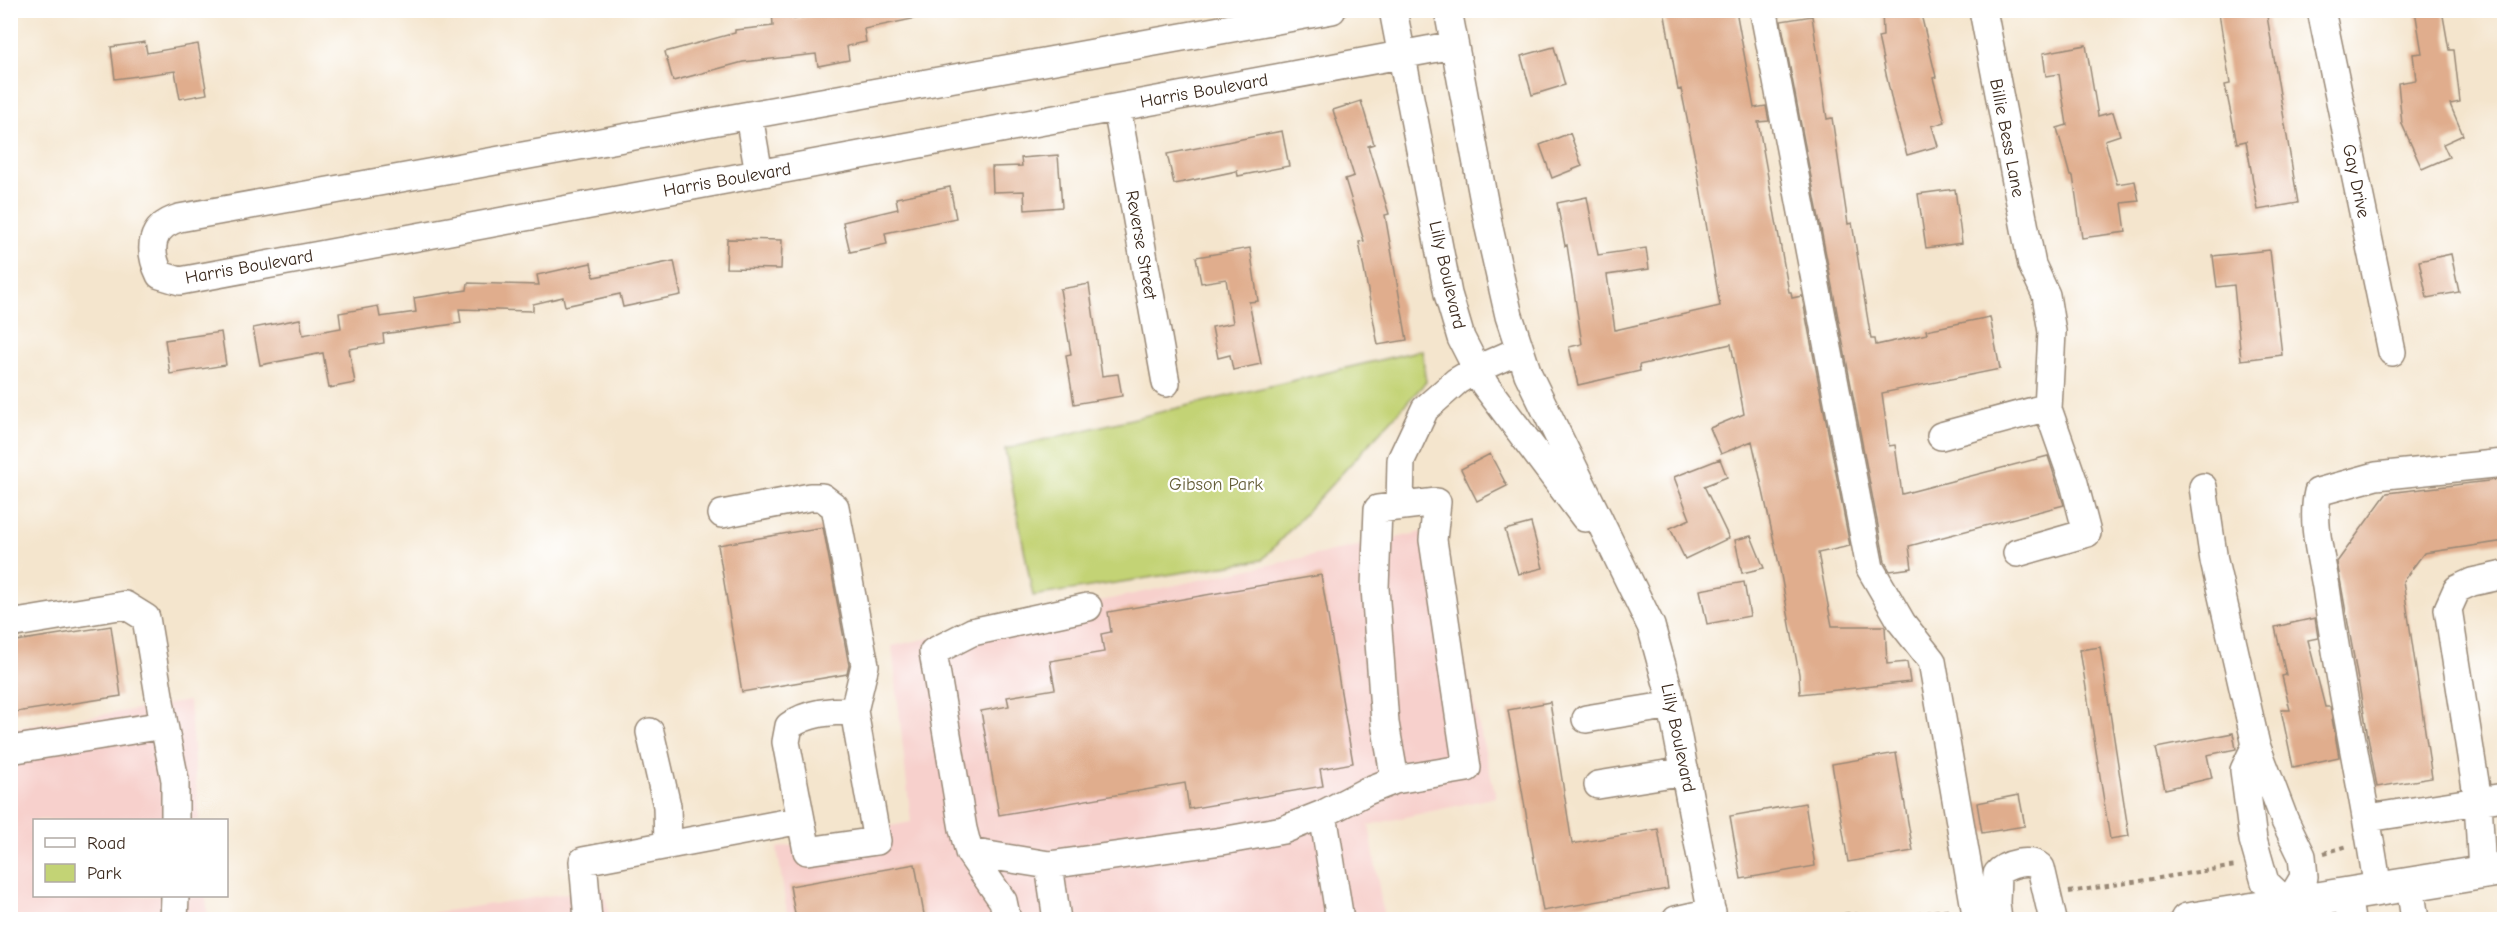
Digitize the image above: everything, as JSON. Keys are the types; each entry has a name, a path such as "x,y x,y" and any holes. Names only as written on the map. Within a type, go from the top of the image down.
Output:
{"main road":[{"path":"2188,919 2288,904 2371,897 2493,871"}],"street":[{"name":"Harris Boulevard","path":"1332,10 179,218 166,222 154,236 152,258 160,274 180,281 1454,45"},
{"name":"Lilly Boulevard","path":"1394,10 1448,294 1461,338 1485,386 1621,563"},
{"name":"Lilly Boulevard","path":"1448,10 1489,228 1509,316 1528,374 1651,626 1672,705 1713,916"},
{"name":"Billie Bess Lane","path":"1983,10 2032,265 2046,295 2052,332 2048,407"},
{"name":"Gay Drive","path":"2321,10 2392,352"},
{"path":"1764,13 1870,568 1902,623 1932,661 1976,912"},
{"name":"Reverse Street","path":"1117,108 1166,383"},
{"path":"749,116 759,174"},
{"path":"1400,506 1401,460 1425,410 1457,381 1477,369 1520,350"},
{"path":"1941,436 2048,407 2074,483 2086,533 2017,553"},
{"path":"2415,920 2371,897 2369,829 2330,615 2315,513 2318,492 2376,476 2505,463"},
{"path":"2203,487 2214,561 2256,745 2285,821 2302,856 2304,877 2288,904 2265,882 2253,840 2244,770 2256,745"},
{"path":"722,514 810,497 822,497 835,507 865,665 854,711 877,841 807,851 786,742 789,726 801,717 835,711 854,711"},
{"path":"969,852 1049,866 1222,841 1283,830 1395,780 1467,768 1432,540 1437,502 1378,509 1375,588 1385,723 1395,780"},
{"path":"2493,871 2478,801 2448,609 2457,589 2472,582 2505,575"},
{"path":"10,624 125,605 146,618 175,780 175,819"},
{"path":"1007,920 1003,901 969,852 963,829 933,652 972,632 1088,608"},
{"path":"1586,719 1672,705"},
{"path":"10,750 164,724"},
{"path":"650,732 667,806 668,845"},
{"path":"1598,785 1685,771"},
{"path":"2369,829 2478,801 2505,797"},
{"path":"1323,814 1340,920"},
{"path":"587,919 583,861 801,820"},
{"path":"1998,920 1995,883 2001,869 2024,862 2037,863 2041,868 2050,907"},
{"path":"1049,866 1057,920"},
{"path":"174,920 175,897"},
{"path":"1676,920 1713,916"}],"path":[{"path":"2302,856 2334,852 2352,844 2369,829"},
{"path":"2050,907 2260,863"},
{"path":"1881,920 1976,912"},
{"path":"1838,920 1841,915 1847,913 1863,915 1864,920"}],"shaded area":[{"path":"1432,530 1496,797 1369,825 1384,919 788,919 777,848 911,822 892,646"},
{"path":"189,701 199,819 33,819 33,897 206,897 208,919 11,920 11,729"},
{"path":"603,888 610,919 384,920"}],"green space":[{"name":"Gibson Park","path":"1422,350 1426,382 1262,560 1033,596 1005,449"}],"building":[{"path":"772,10 793,10 794,19 830,12 830,10 916,10 917,18 864,29 866,42 847,46 849,60 818,66 816,54 743,62 673,81 665,52 735,33 735,30 773,26"},
{"path":"1664,10 1736,10 1754,108 1766,106 1769,121 1758,122 1789,292 1792,298 1802,296 1850,546 1818,553 1832,626 1885,626 1887,664 1907,662 1910,682 1800,694 1799,674 1779,564 1752,441 1721,454 1710,428 1744,414 1731,344 1639,365 1640,371 1578,385 1569,347 1582,344 1567,245 1565,246 1557,203 1587,197 1598,255 1646,248 1649,269 1607,275 1615,330 1720,306 1695,158 1681,89 1678,90"},
{"path":"1882,10 1920,10 1936,77 1933,78 1945,122 1932,126 1938,146 1907,155 1893,106 1878,37 1883,36"},
{"path":"2233,10 2266,10 2298,203 2258,210 2246,141 2237,143 2225,85 2230,84 2219,13"},
{"path":"2415,10 2442,10 2449,50 2454,50 2460,102 2450,104 2463,135 2443,144 2449,157 2422,169 2402,124 2398,83 2416,80 2413,54 2422,53"},
{"path":"1812,16 1827,119 1832,118 1848,224 1852,223 1871,339 1875,339 1876,345 1927,334 1926,330 1990,317 2000,369 1882,393 1889,446 1895,445 1902,494 2048,456 2064,505 1909,546 1912,568 1890,571 1885,562 1781,21"},
{"path":"145,42 147,53 198,44 207,94 180,99 175,71 115,79 111,47"},
{"path":"2086,45 2098,116 2113,112 2120,135 2105,140 2117,184 2135,181 2139,201 2122,203 2126,232 2082,238 2073,176 2070,176 2057,128 2067,125 2059,74 2046,76 2043,53"},
{"path":"1554,47 1565,85 1532,95 1521,56"},
{"path":"1361,101 1374,144 1368,146 1389,214 1385,215 1407,340 1378,345 1359,242 1364,241 1345,179 1354,176 1333,110"},
{"path":"1282,131 1289,166 1238,176 1237,171 1174,184 1167,154"},
{"path":"1570,133 1582,166 1552,178 1540,145"},
{"path":"1058,155 1062,207 1025,210 1024,191 993,192 992,167 1022,166 1021,158"},
{"path":"950,187 956,218 885,233 887,244 850,252 843,222 898,209 896,198"},
{"path":"1955,189 1962,243 1926,248 1918,194"},
{"path":"727,239 782,240 781,269 726,268"},
{"path":"1250,248 1258,301 1249,302 1261,364 1233,370 1230,355 1218,358 1212,327 1233,323 1226,279 1201,283 1196,257"},
{"path":"2270,250 2282,355 2241,360 2234,285 2217,287 2213,256"},
{"path":"2451,254 2459,292 2427,298 2419,261"},
{"path":"674,261 681,295 623,307 620,294 565,306 563,297 533,304 533,311 459,309 461,323 383,334 384,343 349,349 355,383 329,388 323,353 260,365 253,328 300,319 303,335 341,328 339,313 378,306 380,317 416,312 414,298 467,290 468,283 539,285 537,275 591,263 594,277"},
{"path":"1089,284 1102,376 1118,374 1122,396 1074,404 1066,355 1071,354 1060,289"},
{"path":"221,332 226,365 170,374 165,340"},
{"path":"1490,454 1507,486 1477,501 1461,469"},
{"path":"1720,459 1727,477 1704,486 1729,538 1685,559 1670,528 1690,519 1674,477"},
{"path":"2505,479 2505,541 2424,553 2403,581 2432,778 2377,787 2337,562 2387,493"},
{"path":"1531,523 1543,568 1518,574 1505,530"},
{"path":"823,527 849,665 847,674 742,692 718,545"},
{"path":"1751,536 1764,568 1742,573 1735,540"},
{"path":"1321,575 1353,763 1320,769 1323,786 1189,809 1185,783 999,815 981,711 1009,706 1007,697 1055,689 1050,661 1104,652 1101,634 1111,632 1108,612"},
{"path":"1744,582 1750,616 1707,624 1700,590"},
{"path":"2315,618 2318,638 2308,640 2325,707 2330,707 2339,757 2293,767 2281,710 2290,710 2282,676 2286,675 2275,627"},
{"path":"111,626 121,696 10,713 10,642"},
{"path":"2100,647 2129,836 2110,839 2080,650"},
{"path":"1550,702 1572,844 1658,829 1668,889 1543,911 1508,710"},
{"path":"2233,733 2236,749 2207,755 2212,778 2165,789 2156,748"},
{"path":"1896,753 1913,851 1848,862 1832,764"},
{"path":"2019,795 2025,826 1982,833 1977,803"},
{"path":"1805,803 1815,866 1741,879 1730,816"},
{"path":"915,864 925,920 796,920 790,886"}]}
